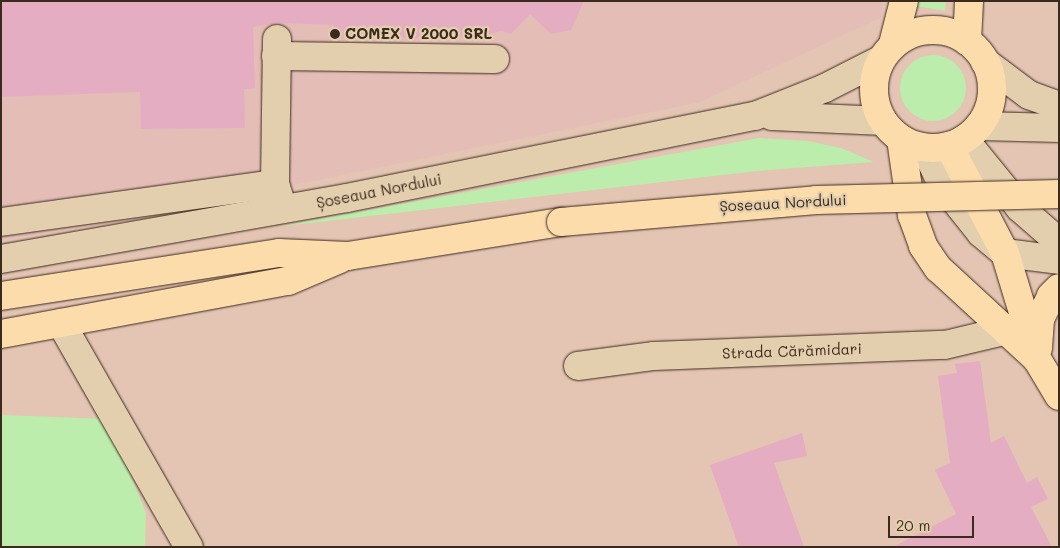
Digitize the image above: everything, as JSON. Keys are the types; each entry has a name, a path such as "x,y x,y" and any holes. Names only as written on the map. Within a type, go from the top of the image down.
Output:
{"main road":[{"path":"904,1 887,52 874,81 875,102 934,137 1005,253 1037,359 1059,396"},
{"path":"968,41 969,1"},
{"path":"887,52 922,30 938,30 968,41 985,62 992,88 986,114 934,137"},
{"path":"934,137 912,215 923,246 938,268 1004,331 1037,359"},
{"name":"Șoseaua Nordului","path":"1,296 279,253 348,256 561,222 816,200 1059,194"},
{"name":"Șoseaua Nordului","path":"1,334 288,281 348,256"},
{"path":"1037,359 1040,320 1051,296 1059,288"}],"street":[{"path":"1,222 279,196 277,47 496,59"},
{"name":"Șoseaua Nordului","path":"755,116 818,91 887,52"},
{"path":"985,62 1029,95 1059,106"},
{"name":"Șoseaua Nordului","path":"1,259 279,196 755,116 803,116 934,137 1059,128"},
{"path":"934,137 1059,242"},
{"path":"1005,253 1059,260"},
{"path":"60,323 165,501 189,547"},
{"name":"Strada Cărămidari","path":"578,366 654,356 945,345 1004,331"},
{"path":"165,501 166,547"}],"shaded area":[{"path":"1,1 884,1 882,17 700,102 146,215 1,240"}],"green space":[{"path":"918,1 946,1 945,11 917,6"},
{"path":"926,55 940,55 952,60 961,69 966,81 964,101 957,112 940,121 926,121 914,116 905,107 900,95 900,81 905,69 914,60"},
{"path":"759,138 808,141 841,148 874,162 757,171 276,227"},
{"path":"1,415 108,419 146,513 145,547 1,547"}],"building":[{"path":"1,1 584,1 571,30 551,34 530,14 511,34 501,31 480,37 334,38 334,25 277,23 253,27 255,88 244,89 245,128 141,129 140,92 1,97"},
{"path":"980,361 991,443 1004,436 1027,483 1037,477 1048,499 1031,507 1052,547 893,547 956,514 935,470 950,463 938,376 957,373 955,364"},
{"path":"802,433 807,456 774,463 804,547 739,547 710,465"}],"place":[{"name":"COMEX V 2000 SRL","path":"335,34"}]}
